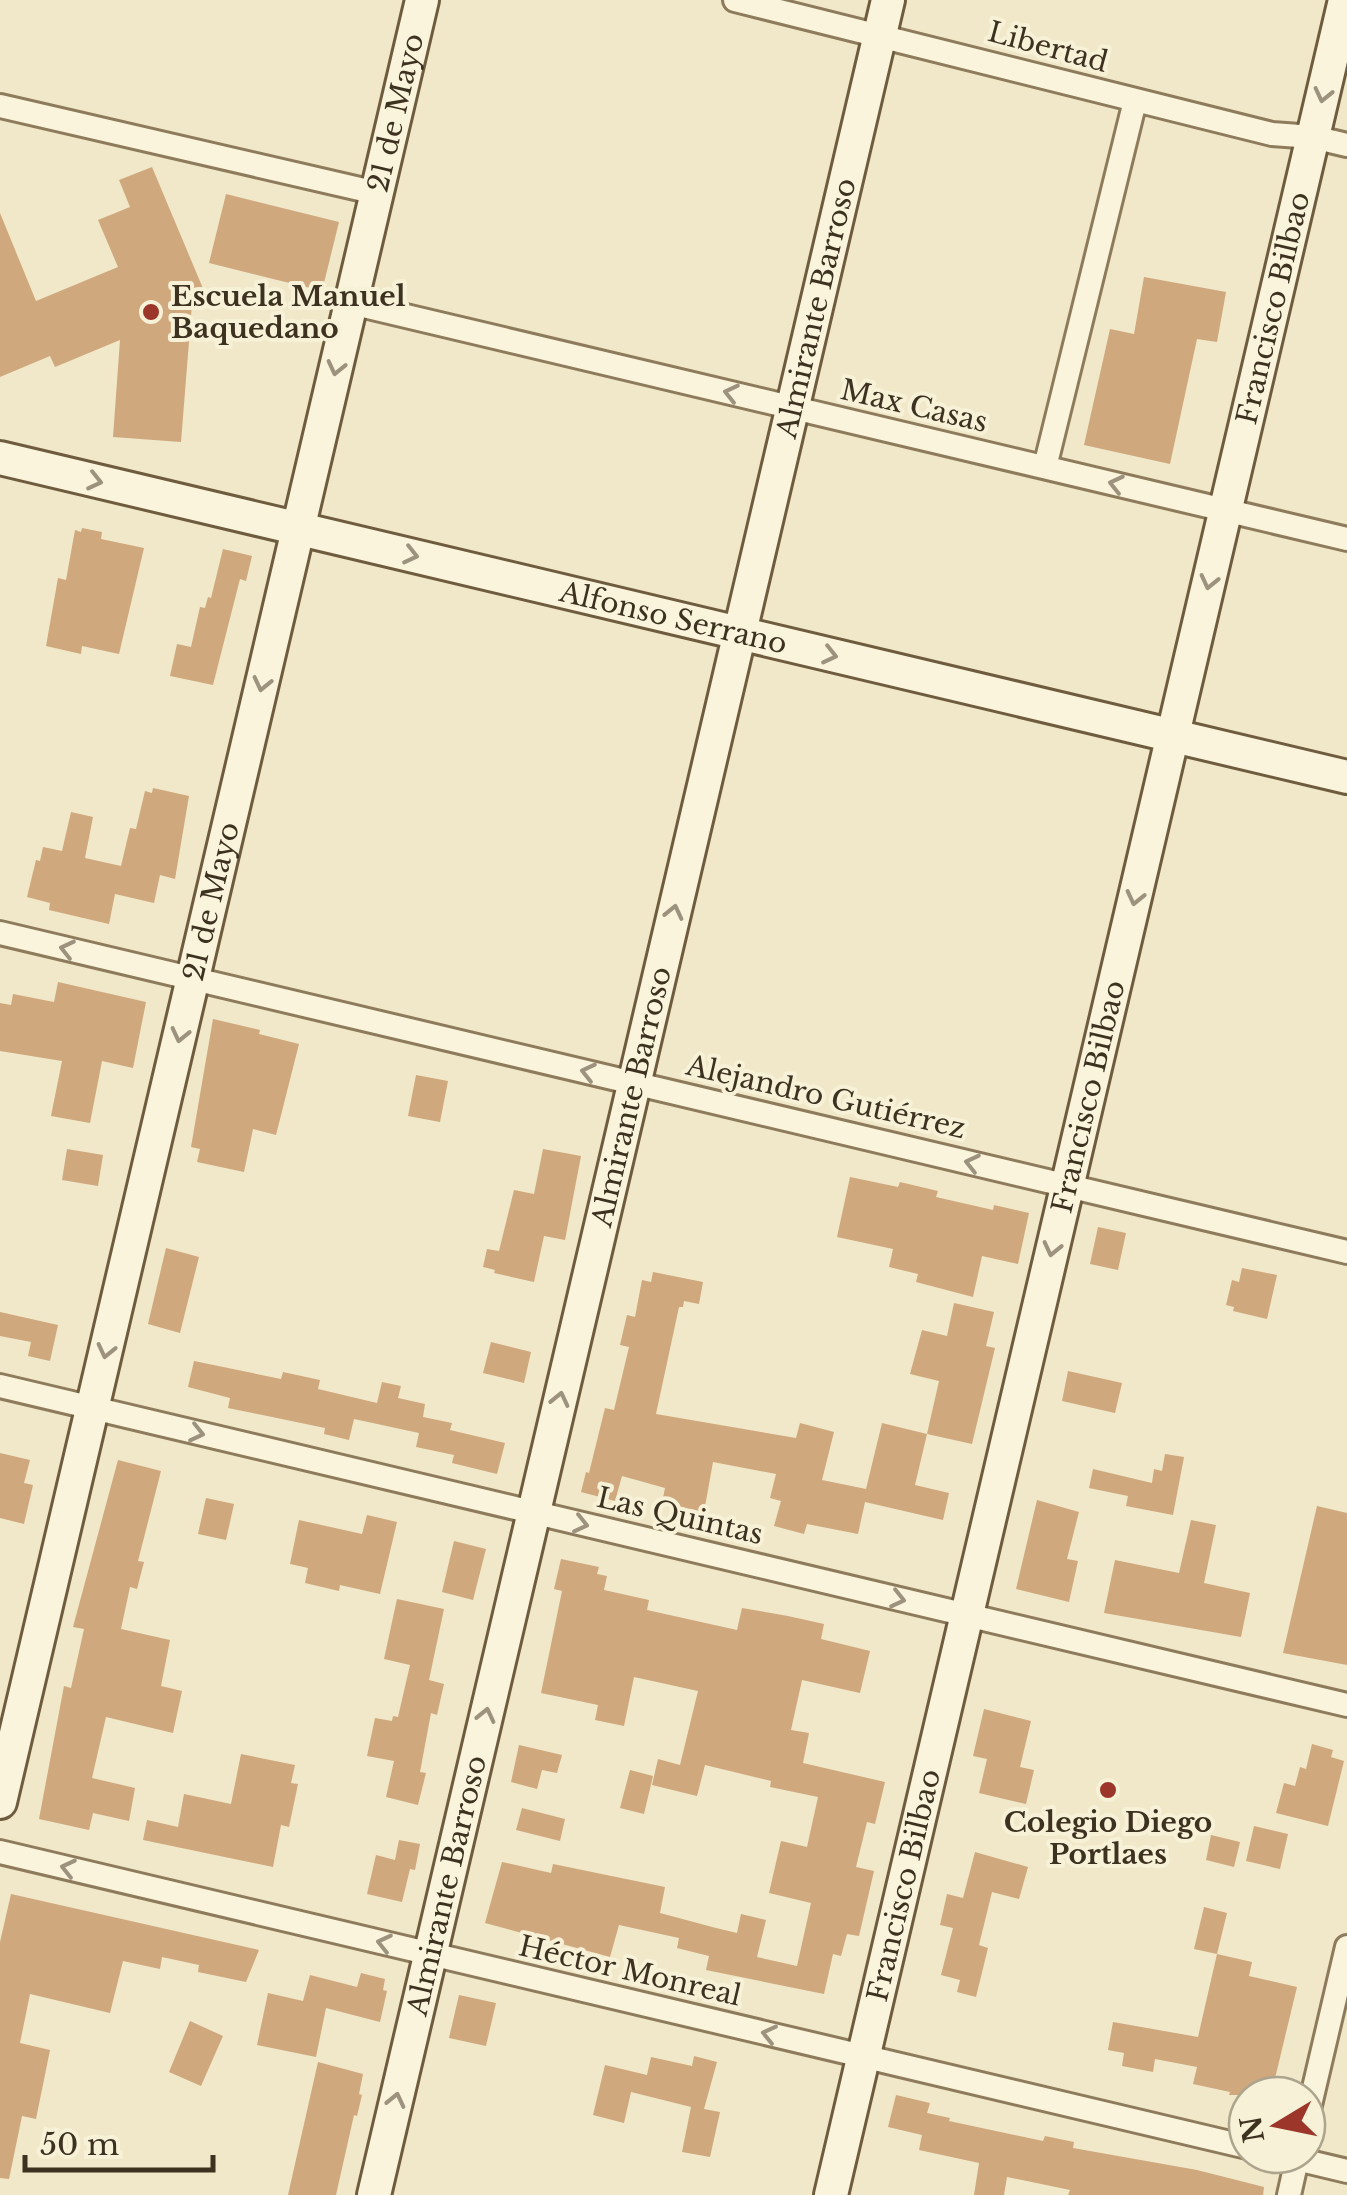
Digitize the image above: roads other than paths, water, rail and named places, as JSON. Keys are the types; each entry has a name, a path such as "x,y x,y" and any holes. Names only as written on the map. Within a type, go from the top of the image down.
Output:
{"street":[{"name":"21 de Mayo","path":"0,1802 422,0"},
{"name":"Libertad","path":"736,0 1272,134 1347,145"},
{"name":"Almirante Barroso","path":"374,2195 888,0"},
{"name":"Francisco Bilbao","path":"831,2195 1345,0"},
{"path":"1046,468 1135,101"},
{"path":"0,106 377,193"},
{"name":"Max Casas","path":"351,303 1347,539"},
{"name":"Alfonso Serrano","path":"0,458 1347,777"},
{"name":"Alejandro Gutiérrez","path":"0,933 1347,1252"},
{"name":"Las Quintas","path":"0,1386 1347,1705"},
{"name":"Héctor Monreal","path":"0,1852 1227,2142"},
{"path":"1317,2075 1347,1947"}],"place":[{"name":"Escuela Manuel Baquedano","path":"151,312"},
{"name":"Colegio Diego Portlaes","path":"1108,1790"}]}
